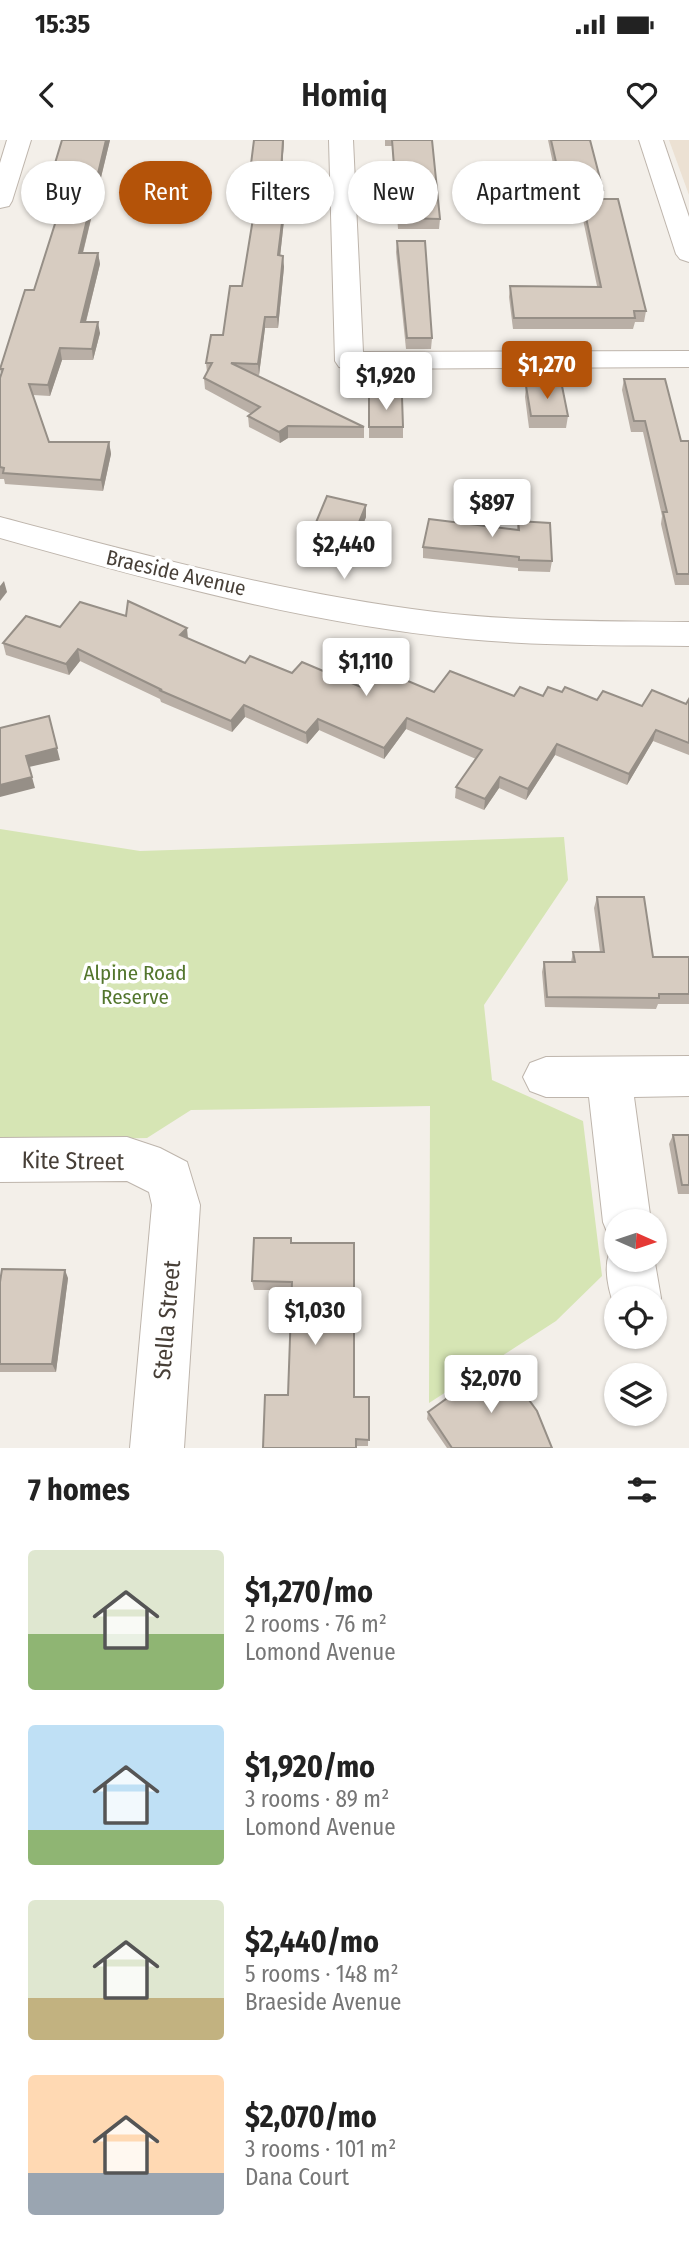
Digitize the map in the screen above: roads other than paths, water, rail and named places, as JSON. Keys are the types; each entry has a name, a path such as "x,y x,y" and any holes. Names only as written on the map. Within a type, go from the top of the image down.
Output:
{"street":[{"path":"0,201 19,140"},
{"path":"341,140 349,361 689,359"},
{"path":"651,140 689,254"},
{"name":"Braeside Avenue","path":"0,527 165,573 295,600 432,624 482,629 689,634"},
{"path":"546,1077 689,1076"},
{"path":"610,1077 625,1209"},
{"name":"Kite Street","path":"0,1160 127,1159 170,1178 175,1191"},
{"name":"Stella Street","path":"157,1448 175,1191"}],"park label":[{"name":"Alpine Road Reserve","path":"135,985"}]}
